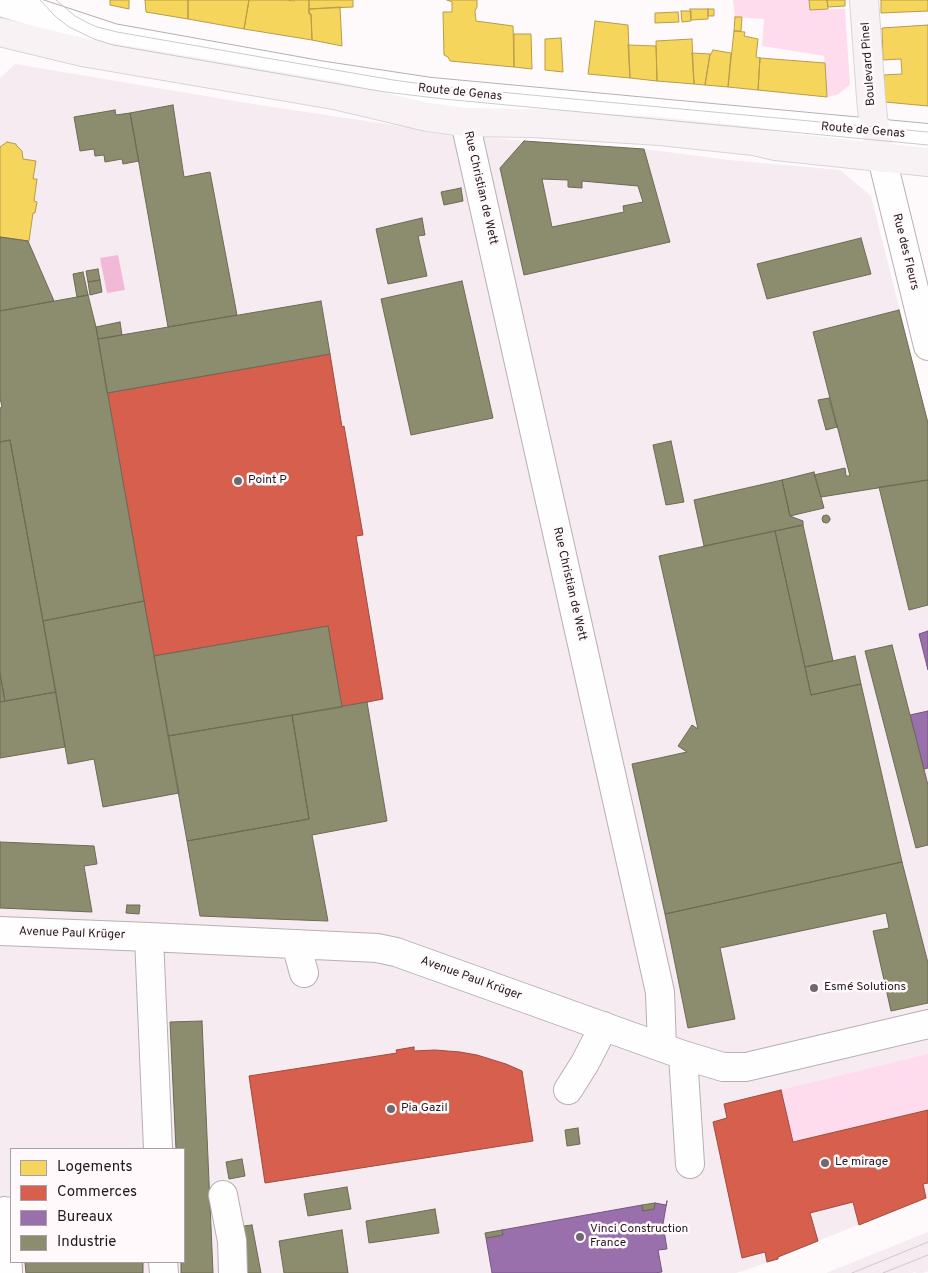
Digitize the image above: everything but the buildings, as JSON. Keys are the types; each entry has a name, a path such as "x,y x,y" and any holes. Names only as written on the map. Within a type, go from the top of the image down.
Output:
{"main road":[{"name":"Boulevard Pinel","path":"864,0 871,98 879,145"},
{"name":"Route de Genas","path":"0,32 82,52 334,95 426,117 465,122 534,123 660,131 754,141 776,146 879,145 928,162"}],"street":[{"name":"Route de Genas","path":"0,2 114,38 309,73 431,92 879,145 928,138"},
{"name":"Rue Christian de Wett","path":"465,122 672,1051 690,1164"},
{"name":"Rue des Fleurs","path":"879,145 928,346"},
{"name":"Avenue Paul Krüger","path":"0,931 377,948 396,952 672,1051 723,1066 746,1067 928,1024"},
{"path":"149,937 158,1148"},
{"path":"296,944 304,973"},
{"path":"568,1090 585,1063 604,1026"},
{"path":"223,1195 232,1241 233,1273"},
{"path":"0,1212 5,1211 8,1273"}],"shaded area":[{"path":"733,0 809,0 810,10 845,9 850,85 837,95 827,97 824,56 762,46 764,19 735,17"},
{"path":"15,64 259,105 447,133 524,141 644,149 729,160 840,170 871,196 928,422 928,1197 778,1257 778,1259 736,1273 0,1273 0,78"},
{"path":"118,255 125,290 107,293 100,258"},
{"path":"928,1054 928,1110 793,1142 781,1090"},
{"path":"928,1232 928,1271 923,1273 826,1273"}],"tram line":[{"path":"40,0 69,27 94,39 113,45 385,92 928,145"},
{"path":"56,0 75,16 88,23 117,32 393,80 445,87 928,132"},
{"path":"852,1273 928,1242"},
{"path":"883,1273 928,1255"}],"place":[{"name":"Point P","path":"238,481"},
{"name":"Esmé Solutions","path":"814,988"},
{"name":"Pia Gazil","path":"391,1109"},
{"name":"Le mirage","path":"825,1163"},
{"name":"Vinci Construction France","path":"580,1237"}]}
